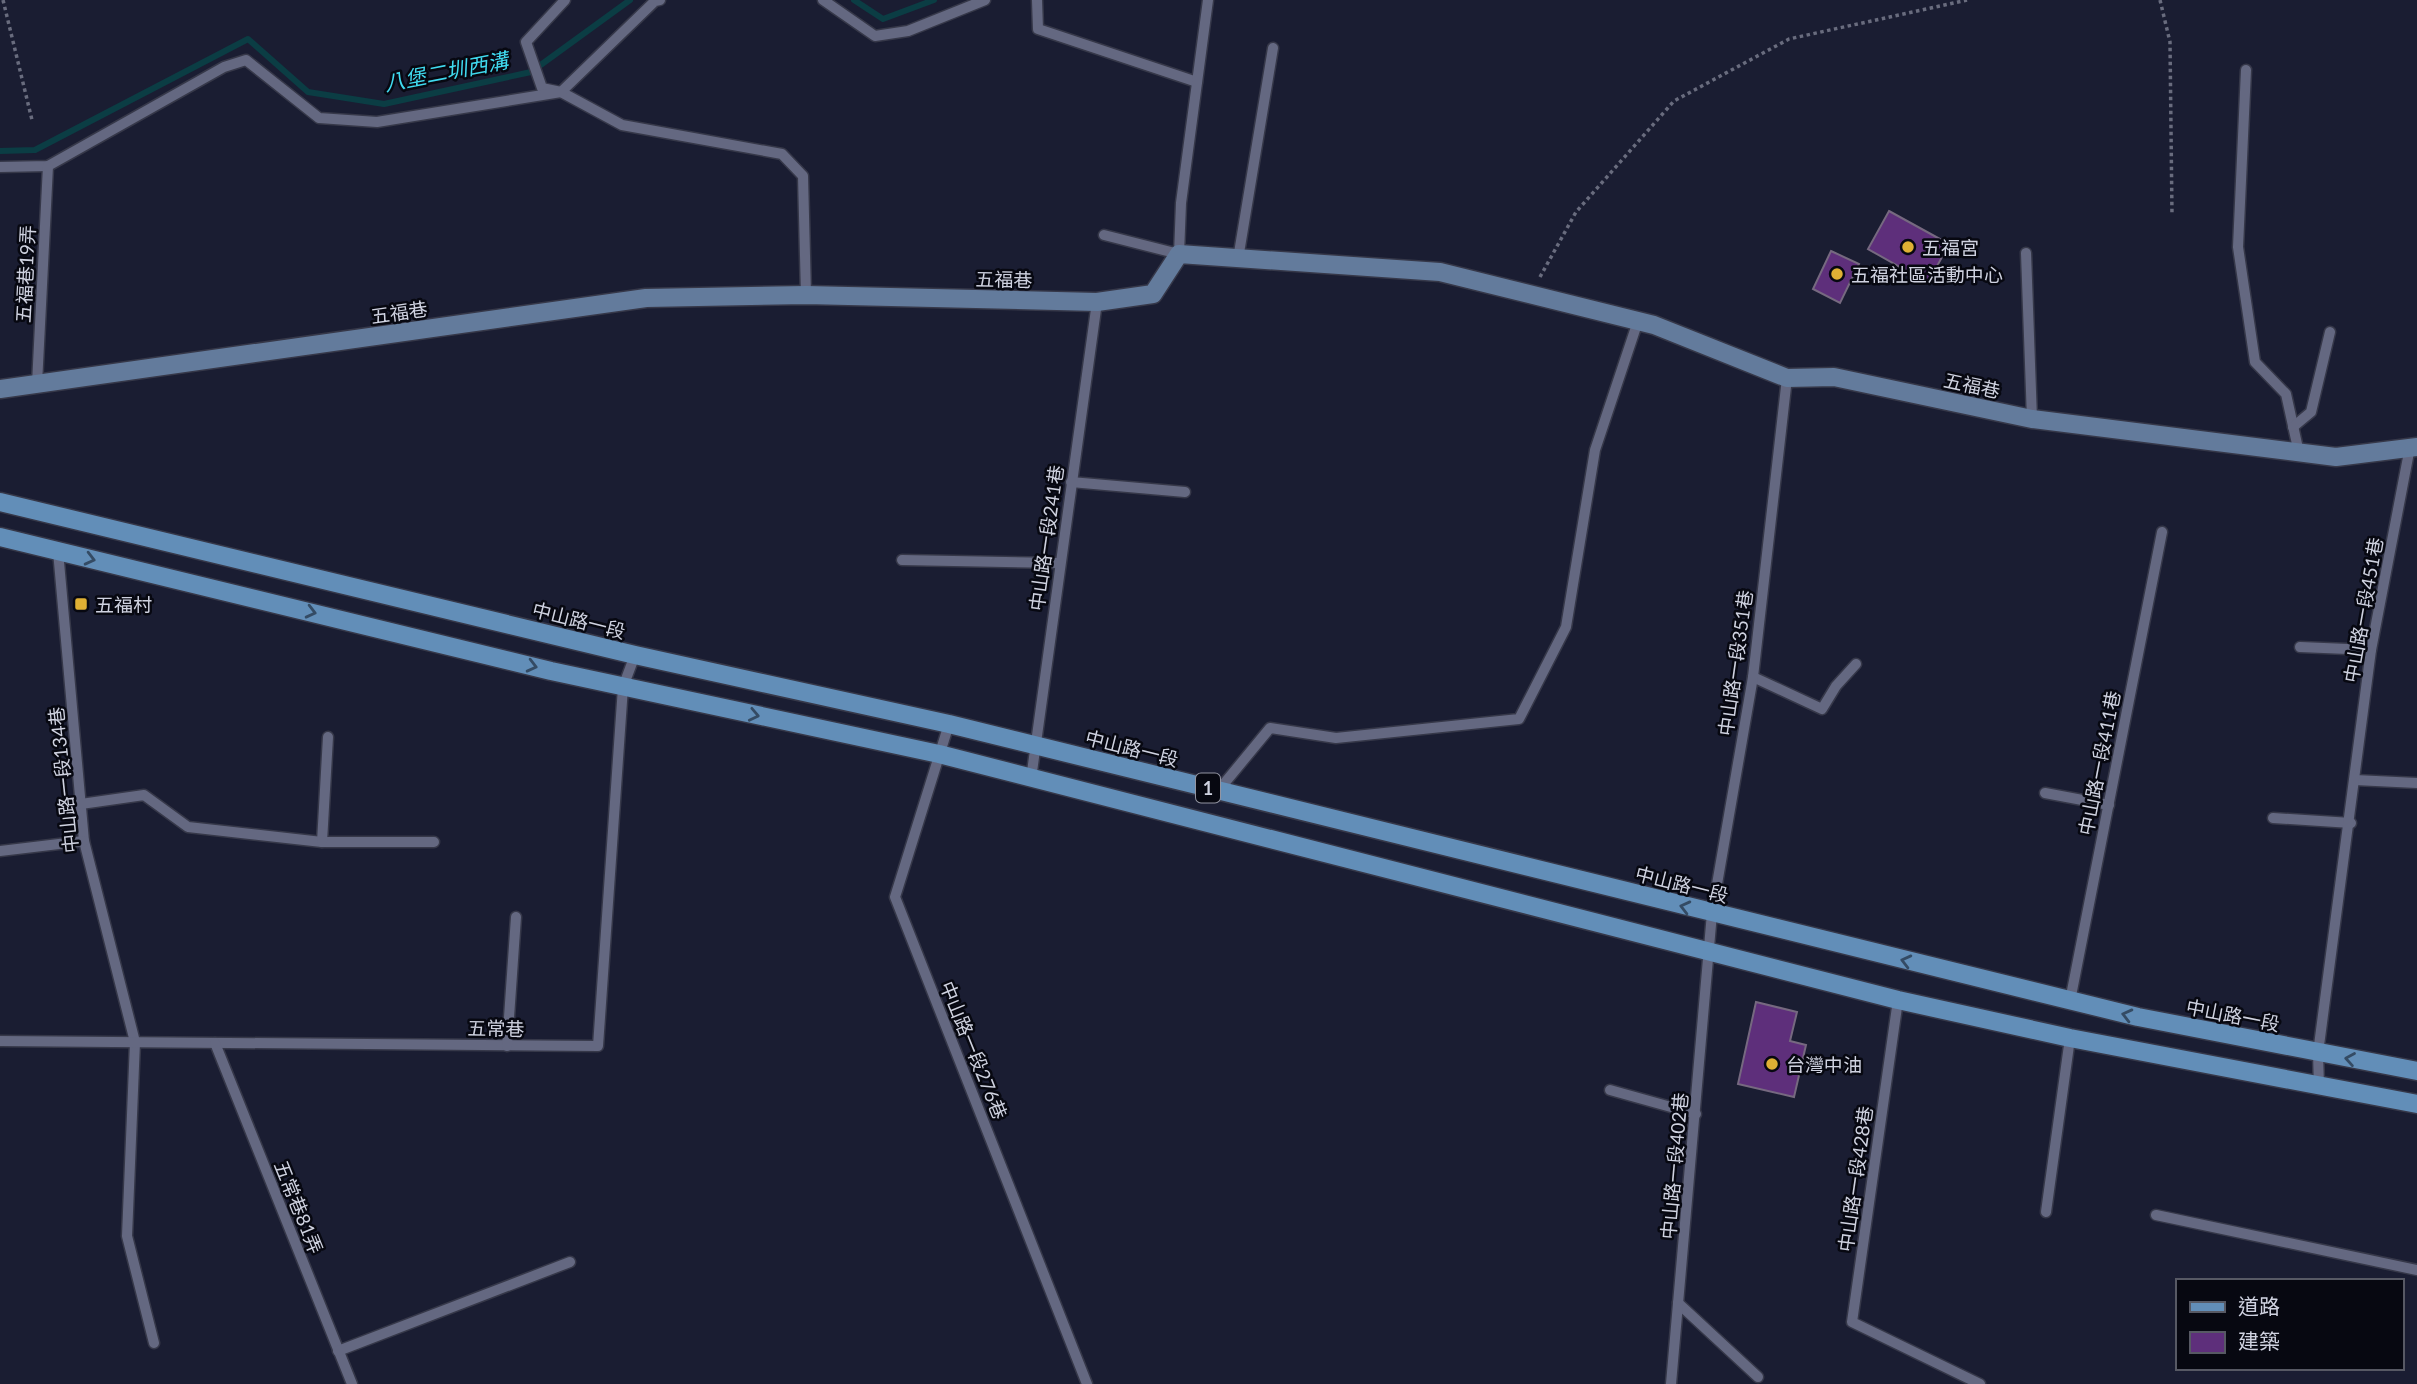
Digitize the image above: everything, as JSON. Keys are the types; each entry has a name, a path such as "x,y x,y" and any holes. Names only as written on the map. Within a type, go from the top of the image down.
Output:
{"main road":[{"name":"中山路一段","path":"0,502 635,655 949,724 2070,1001 2417,1072"},
{"name":"1","path":"0,537 623,687 939,754 1898,1000 2070,1038 2417,1104"}],"street":[{"name":"五福巷","path":"0,389 646,298 806,295 1097,302 1153,294 1179,254 1440,272 1638,321 1787,378 1834,377 2032,419 2336,457 2413,447"}],"lane":[{"path":"565,0 526,43 542,88 561,92 622,125 782,154 803,176 806,295"},
{"path":"0,167 48,166 224,67 246,60 319,118 377,122 561,92 655,1 660,0"},
{"path":"823,0 875,36 908,31 985,0"},
{"path":"1037,0 1038,29 1198,82"},
{"path":"1104,235 1179,254 1181,203 1208,0"},
{"path":"1238,259 1273,48"},
{"path":"2246,70 2238,247 2255,362 2286,394 2299,454"},
{"name":"五福巷19弄","path":"37,384 48,166"},
{"path":"2026,253 2032,419"},
{"name":"中山路一段241巷","path":"1031,779 1097,302"},
{"path":"1218,791 1270,728 1336,738 1519,719 1566,627 1595,450 1638,321"},
{"path":"2293,427 2311,412 2330,332"},
{"name":"中山路一段351巷","path":"1709,952 1712,913 1753,677 1787,378"},
{"name":"中山路一段451巷","path":"2319,1087 2318,1053 2351,823 2371,650 2413,447"},
{"path":"1071,482 1185,492"},
{"name":"中山路一段411巷","path":"2070,1001 2162,531"},
{"name":"中山路一段134巷","path":"58,551 84,841 135,1042 127,1236 154,1343"},
{"path":"902,560 1060,563"},
{"path":"2300,647 2371,650"},
{"name":"五常巷","path":"0,1041 598,1046 623,687 635,655"},
{"path":"1753,677 1822,709 1836,686 1856,664"},
{"name":"中山路一段276巷","path":"949,724 895,897 1087,1384"},
{"path":"322,842 328,737"},
{"path":"2356,780 2417,783"},
{"path":"2045,793 2109,805"},
{"path":"81,804 144,795 188,827 322,842 434,842"},
{"path":"2273,818 2351,823"},
{"path":"0,851 84,841"},
{"path":"507,1046 516,917"},
{"name":"中山路一段402巷","path":"1671,1384 1709,952"},
{"name":"中山路一段428巷","path":"1898,1000 1852,1322 1980,1384"},
{"path":"2046,1212 2070,1038"},
{"name":"五常巷81弄","path":"215,1043 352,1384"},
{"path":"1610,1090 1696,1114"},
{"path":"2156,1215 2417,1270"},
{"path":"338,1351 570,1262"},
{"path":"1678,1303 1758,1377"}],"path":[{"path":"3,0 32,120"},
{"path":"1531,295 1576,212 1674,101 1789,39 1967,0"},
{"path":"2160,0 2170,42 2172,215"}],"building":[{"name":"五福宮","path":"1889,211 1949,244 1928,283 1868,249"},
{"name":"五福社區活動中心","path":"1831,251 1859,264 1840,303 1813,289"},
{"name":"台灣中油","path":"1756,1002 1797,1012 1790,1041 1806,1045 1794,1097 1738,1084"}],"waterway":[{"name":"八堡二圳西溝","path":"0,151 35,150 248,39 308,92 384,104 531,72 630,0"},
{"name":"八堡二圳西溝","path":"854,0 883,19 934,0"}],"place":[{"name":"五福宮","path":"1908,247"},
{"name":"五福社區活動中心","path":"1837,274"},
{"name":"五福村","path":"81,604"},
{"name":"台灣中油","path":"1772,1064"}]}
